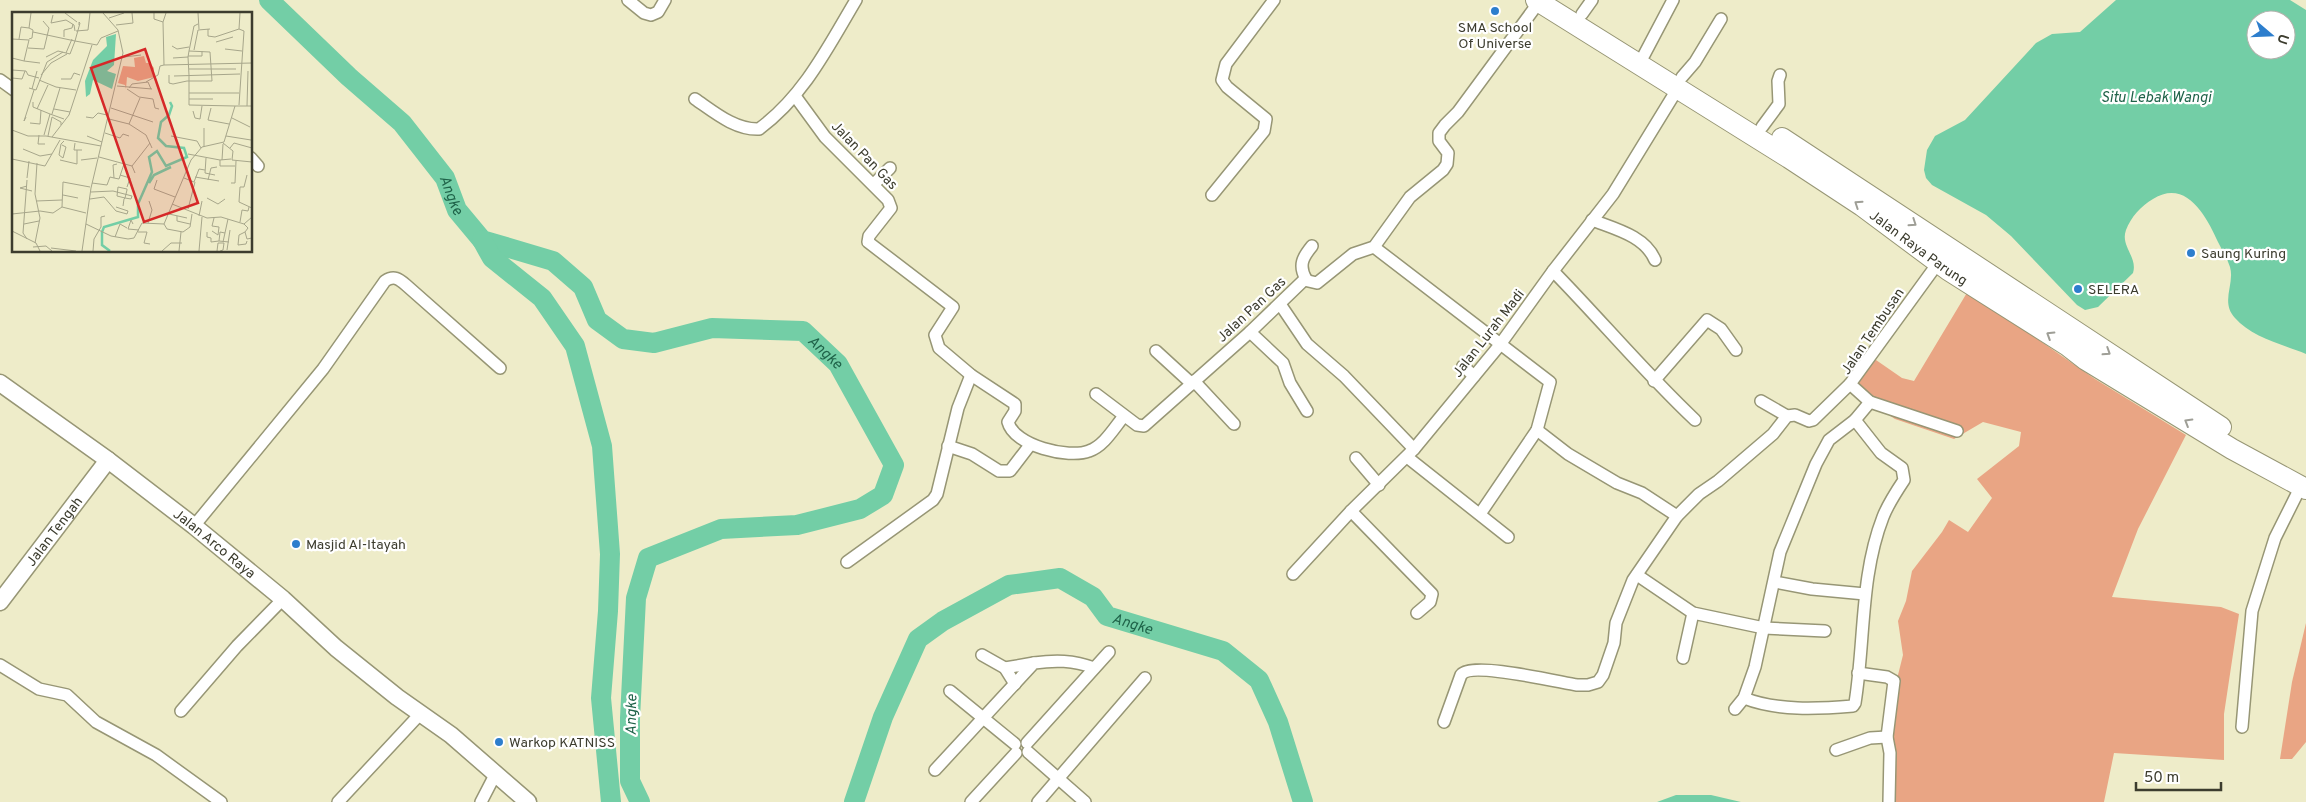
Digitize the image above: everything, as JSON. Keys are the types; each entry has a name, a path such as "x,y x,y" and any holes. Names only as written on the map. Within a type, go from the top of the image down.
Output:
{"highway":[{"name":"Jalan Raya Parung","path":"1562,0 1587,7 1644,55 1680,82 1793,152 2244,441 2304,483"},
{"name":"Jalan Raya Parung","path":"1538,1 1762,127 1938,263 2095,365 2232,448 2304,483"}],"main road":[{"name":"Jalan Arco Raya","path":"0,384 108,460 194,526 283,599 336,648 496,773 528,802"},
{"name":"Jalan Tengah","path":"0,602 108,460"}],"street":[{"path":"628,0 644,13 652,15 658,12 665,0"},
{"path":"695,99 722,118 748,130 759,129 795,96 816,67 856,0"},
{"path":"1212,195 1264,131 1267,124 1266,119 1227,87 1222,80 1226,64 1274,0"},
{"path":"1644,55 1673,0"},
{"path":"1480,514 1536,430 1550,382 1499,346 1374,247 1410,196 1443,170 1448,153 1439,141 1439,133 1458,112 1538,1"},
{"name":"Jalan Lurah Madi","path":"1293,574 1351,512 1411,453 1499,346 1553,271 1613,194 1680,82 1695,62 1721,19"},
{"path":"1762,127 1779,104 1778,82 1780,74"},
{"path":"0,80 12,89"},
{"name":"Jalan Pan Gas","path":"795,96 825,137 888,200 891,208 869,236 868,242 953,307 935,335 936,342 939,348 971,375 1014,404 1015,411 1008,422 1009,426 1030,444 1055,452 1088,452 1099,446 1124,416"},
{"path":"874,184 890,168"},
{"path":"1592,220 1642,242 1650,250 1655,260"},
{"path":"1306,279 1301,265 1304,256 1312,246"},
{"name":"Jalan Pan Gas","path":"1096,394 1136,425 1144,426 1250,332 1306,279 1317,283 1353,254 1374,247"},
{"name":"Jalan Tembusan","path":"1870,402 1850,384 1938,263"},
{"path":"1553,271 1613,334 1654,381 1695,420"},
{"path":"194,526 322,369 385,281 390,277 397,277 500,368"},
{"path":"1280,304 1307,344 1344,376 1411,453 1508,537"},
{"path":"1654,381 1707,320 1721,329 1736,350"},
{"path":"1250,332 1283,363 1290,384 1307,411"},
{"path":"1156,351 1193,382 1234,424"},
{"path":"1463,366 1474,376"},
{"path":"846,562 933,500 937,494 958,408 971,375"},
{"path":"1761,401 1788,416 1795,415 1810,421 1850,384"},
{"path":"1735,709 1744,698 1755,667 1780,552 1819,456 1829,440 1855,420 1870,402 1957,431"},
{"path":"1444,722 1461,674 1466,670 1482,669 1577,685 1588,685 1598,682 1607,667 1616,623 1632,580 1677,516 1699,494 1718,481 1773,434 1788,416"},
{"path":"1744,698 1762,705 1829,708 1853,706 1862,656 1864,594 1878,529 1888,506 1904,480 1904,471 1881,453 1855,420"},
{"path":"1536,430 1568,454 1616,483 1642,493 1677,516"},
{"path":"948,446 972,454 1003,472 1010,471 1030,444"},
{"path":"1356,458 1379,485"},
{"path":"2242,727 2252,611 2275,538 2304,483"},
{"path":"1351,512 1432,594 1430,602 1417,613"},
{"path":"1637,575 1693,613 1764,628 1825,631"},
{"path":"1775,582 1812,590 1864,594"},
{"path":"181,711 237,646 283,599"},
{"path":"1683,658 1693,613"},
{"path":"972,801 1109,652"},
{"path":"982,655 1005,668 1015,684"},
{"path":"1005,668 1055,660 1079,662 1094,668"},
{"path":"935,770 1034,663"},
{"path":"0,665 39,689 67,695 77,702 96,722 156,755 221,802"},
{"path":"1858,673 1887,677 1894,681 1888,737 1890,798"},
{"path":"1038,802 1060,779 1145,678"},
{"path":"950,691 1060,779 1085,802"},
{"path":"338,802 420,713"},
{"path":"1836,750 1870,738 1888,737"},
{"path":"481,802 496,773"}],"shaded area":[{"path":"1968,291 2095,379 2186,435 2138,529 2112,597 2221,607 2239,614 2224,714 2224,760 2114,753 2104,802 1891,802 1890,744 1895,687 1903,655 1898,621 1906,601 1912,571 1949,520 1968,532 1992,498 1977,479 2019,446 2021,432 1983,422 1954,439 1895,419 1875,406 1856,388 1865,368 1876,360 1902,378 1914,381"},
{"path":"2306,623 2306,742 2292,759 2280,759 2292,682"}],"water":[{"name":"Situ Lebak Wangi","path":"2116,0 2290,0 2306,10 2306,354 2259,335 2242,325 2235,318 2231,312 2228,299 2231,280 2229,264 2202,212 2186,197 2176,193 2165,194 2153,199 2137,212 2128,225 2125,236 2133,262 2133,273 2098,307 2085,310 2077,305 2011,236 1986,215 1932,185 1926,178 1924,170 1927,150 1935,136 1965,120 2036,43 2052,34 2080,32"},
{"path":"1676,795 1711,795 1741,802 1657,802"}],"waterway":[{"name":"Angke","path":"269,0 349,77 402,123 445,178 457,210 482,240 553,261 583,287 597,320 623,339 654,343 712,328 803,331 838,364 894,465 883,495 860,509 797,525 721,529 648,558 636,598 630,718 630,781 640,802"},
{"path":"482,240 492,258 542,298 575,346 602,446 610,554 608,611 601,698 611,802"},
{"name":"Angke","path":"854,802 883,717 918,639 943,621 1009,585 1060,578 1093,597 1107,616 1223,651 1259,680 1278,722 1303,802"}],"place":[{"name":"SMA School Of Universe","path":"1495,11"},
{"name":"Saung Kuring","path":"2191,253"},
{"name":"SELERA","path":"2078,289"},
{"name":"Masjid Al-Itayah","path":"296,544"},
{"name":"Warkop KATNISS","path":"499,742"}]}
